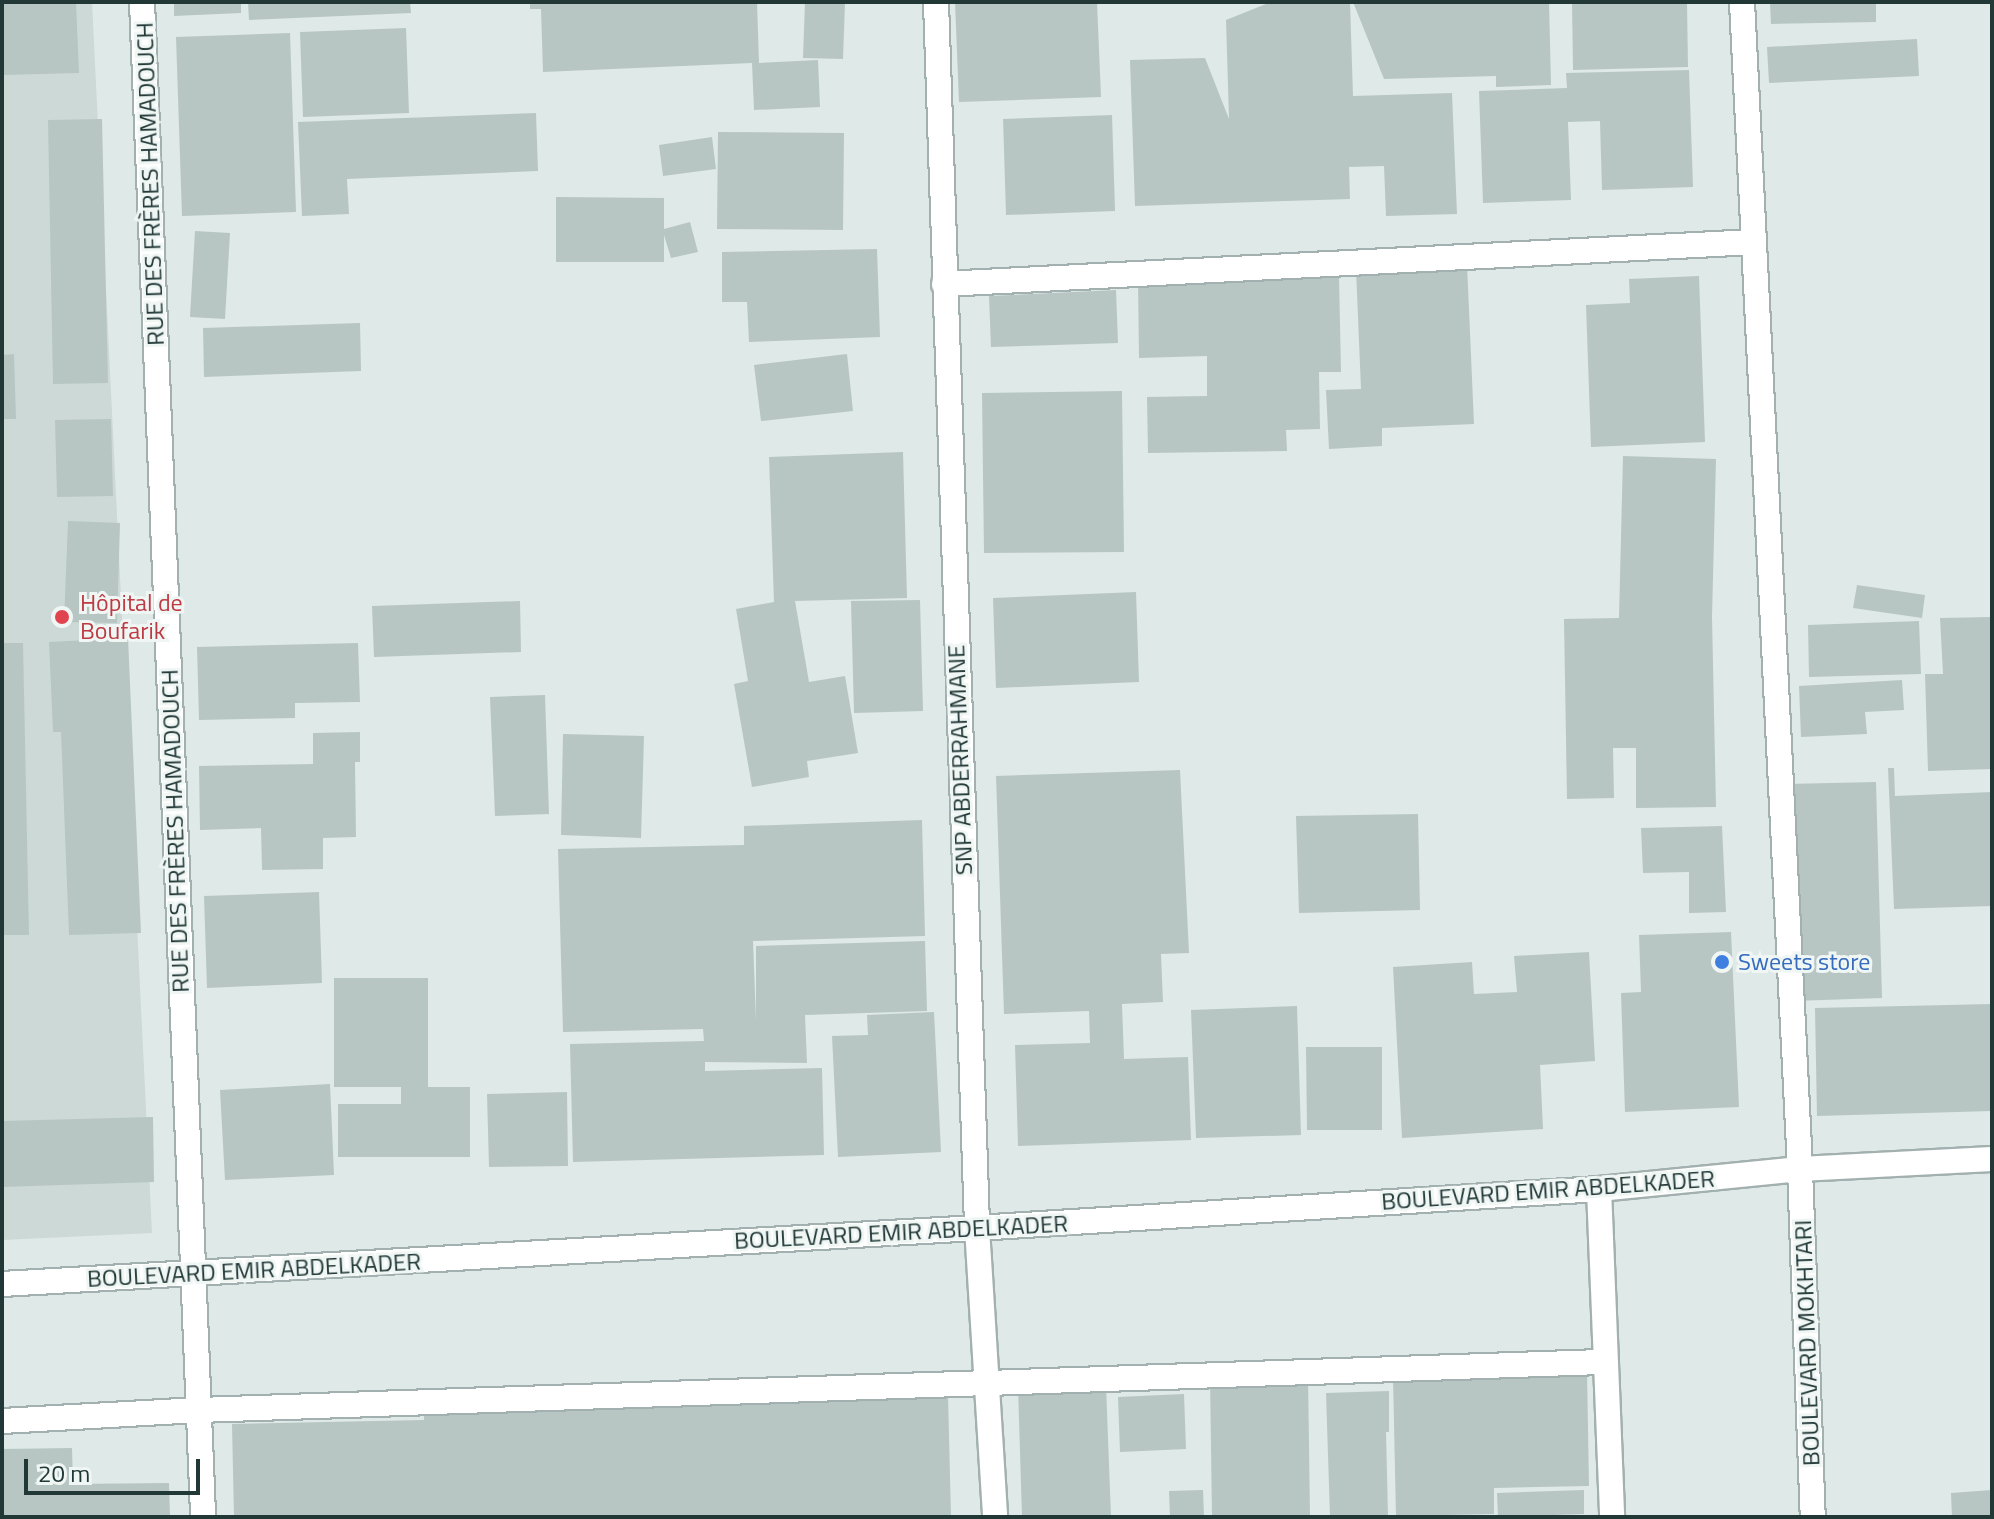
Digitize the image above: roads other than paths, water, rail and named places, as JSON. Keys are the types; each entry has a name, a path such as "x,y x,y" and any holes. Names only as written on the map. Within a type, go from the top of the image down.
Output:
{"street":[{"name":"RUE DES FRÈRES HAMADOUCH","path":"142,2 203,1517"},
{"name":"SNP ABDERRAHMANE","path":"936,2 977,1228 995,1517"},
{"name":"BOULEVARD MOKHTARI","path":"1742,2 1800,1169 1813,1517"},
{"path":"944,284 1753,242"},
{"name":"BOULEVARD EMIR ABDELKADER","path":"2,1284 1599,1189 1800,1169 1992,1159"},
{"path":"1599,1189 1603,1362 1612,1517"},
{"path":"2,1421 199,1410 1603,1362"}],"place":[{"name":"Hôpital de Boufarik","path":"62,617"},
{"name":"Sweets store","path":"1722,962"}]}
